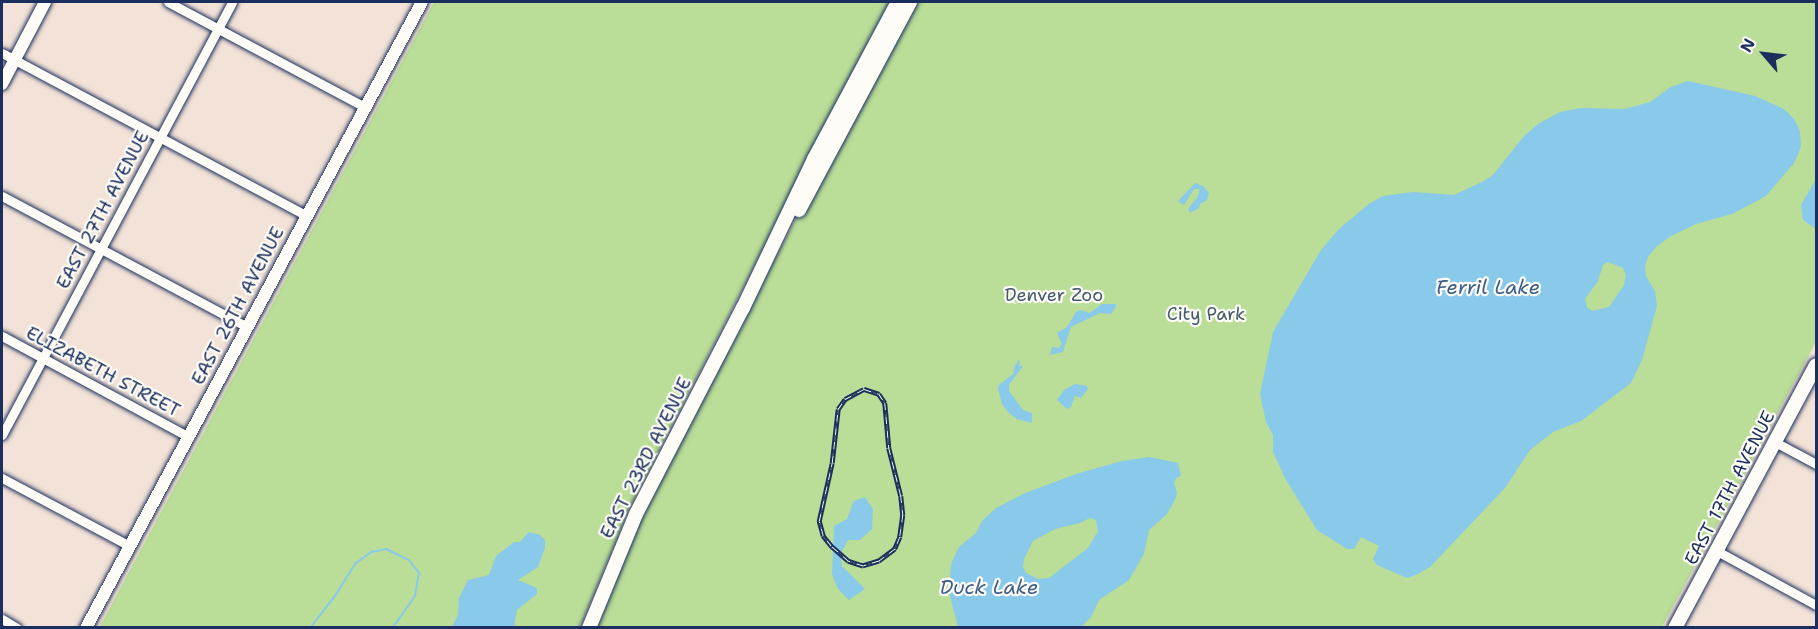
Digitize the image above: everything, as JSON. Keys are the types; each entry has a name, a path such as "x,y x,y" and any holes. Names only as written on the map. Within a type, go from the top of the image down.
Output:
{"main road":[{"name":"EAST 23RD AVENUE","path":"589,627 636,514 743,308 810,169 898,2"},
{"name":"EAST 23RD AVENUE","path":"743,308 795,219 910,2"},
{"name":"EAST 17TH AVENUE","path":"1675,627 1816,365"}],"street":[{"path":"2,84 45,2"},
{"path":"168,2 365,107"},
{"name":"EAST 27TH AVENUE","path":"2,435 232,2"},
{"name":"EAST 26TH AVENUE","path":"86,627 422,2"},
{"path":"2,53 307,216"},
{"path":"2,196 247,327"},
{"name":"ELIZABETH STREET","path":"2,336 189,436"},
{"path":"1775,442 1816,464"},
{"path":"2,478 130,546"},
{"path":"1717,551 1816,605"},
{"path":"2,619 17,627"}],"green space":[{"path":"434,2 890,2 631,505 580,627 99,628"},
{"name":"City Park","path":"918,2 1816,2 1816,342 1662,627 596,628 647,505 700,401 852,113"}],"water":[{"name":"Ferril Lake","path":"1688,81 1755,96 1784,109 1795,120 1800,132 1801,147 1794,163 1766,196 1732,214 1696,224 1671,236 1657,246 1648,257 1645,266 1646,276 1655,291 1657,306 1642,360 1631,383 1581,421 1553,432 1530,450 1505,488 1430,567 1416,575 1407,578 1377,565 1373,559 1379,546 1361,537 1354,549 1347,549 1317,530 1286,480 1273,452 1273,435 1266,422 1260,394 1273,332 1321,250 1339,229 1369,204 1383,196 1413,192 1454,195 1482,182 1493,175 1524,136 1538,124 1560,112 1581,108 1625,109 1650,102 1671,87","holes":["1608,262 1623,268 1626,275 1624,285 1609,307 1592,311 1587,307 1585,299 1598,281 1603,265"]},
{"path":"1816,179 1816,229 1803,220 1801,205"},
{"path":"1195,183 1203,186 1209,193 1207,200 1190,213 1188,209 1197,198 1200,189 1194,189 1184,205 1178,201"},
{"path":"1102,304 1116,304 1116,307 1111,314 1100,313 1071,327 1063,352 1050,355 1052,347 1059,348 1062,344 1057,333 1067,327 1076,312 1080,310 1090,313"},
{"path":"1020,359 1019,366 1023,366 1009,385 1009,391 1023,410 1032,413 1032,423 1017,419 1008,412 1002,404 998,389 999,385 1013,374 1015,365"},
{"path":"1075,384 1087,386 1088,389 1081,398 1075,396 1071,407 1067,409 1057,400 1064,390"},
{"name":"Duck Lake","path":"1149,457 1178,463 1181,476 1176,478 1174,483 1177,493 1175,500 1167,514 1149,530 1144,554 1129,580 1099,600 1091,617 1081,627 958,627 949,592 951,564 959,547 976,533 982,521 996,508 1025,493 1076,474 1122,461","holes":["1090,518 1096,520 1098,531 1088,548 1049,578 1038,579 1026,573 1023,567 1024,559 1033,541 1055,529"]},
{"path":"865,497 873,509 872,529 860,540 848,540 841,553 842,566 865,589 849,600 838,589 832,574 834,526 847,519 854,501"},
{"path":"529,532 540,535 545,540 545,548 538,567 518,580 537,588 537,594 517,610 514,627 452,627 458,615 459,598 468,580 489,575 496,556 514,542 520,542"}],"waterway":[{"path":"310,628 335,596 356,563 371,552 386,549 409,560 419,573 415,596 393,628"}],"railway":[{"path":"864,389 879,394 885,403 889,448 901,496 903,515 900,537 895,549 879,561 863,566 848,561 831,546 823,536 819,521 832,463 838,409 845,399 864,389"}],"park label":[{"name":"Denver Zoo","path":"1054,295"}]}
